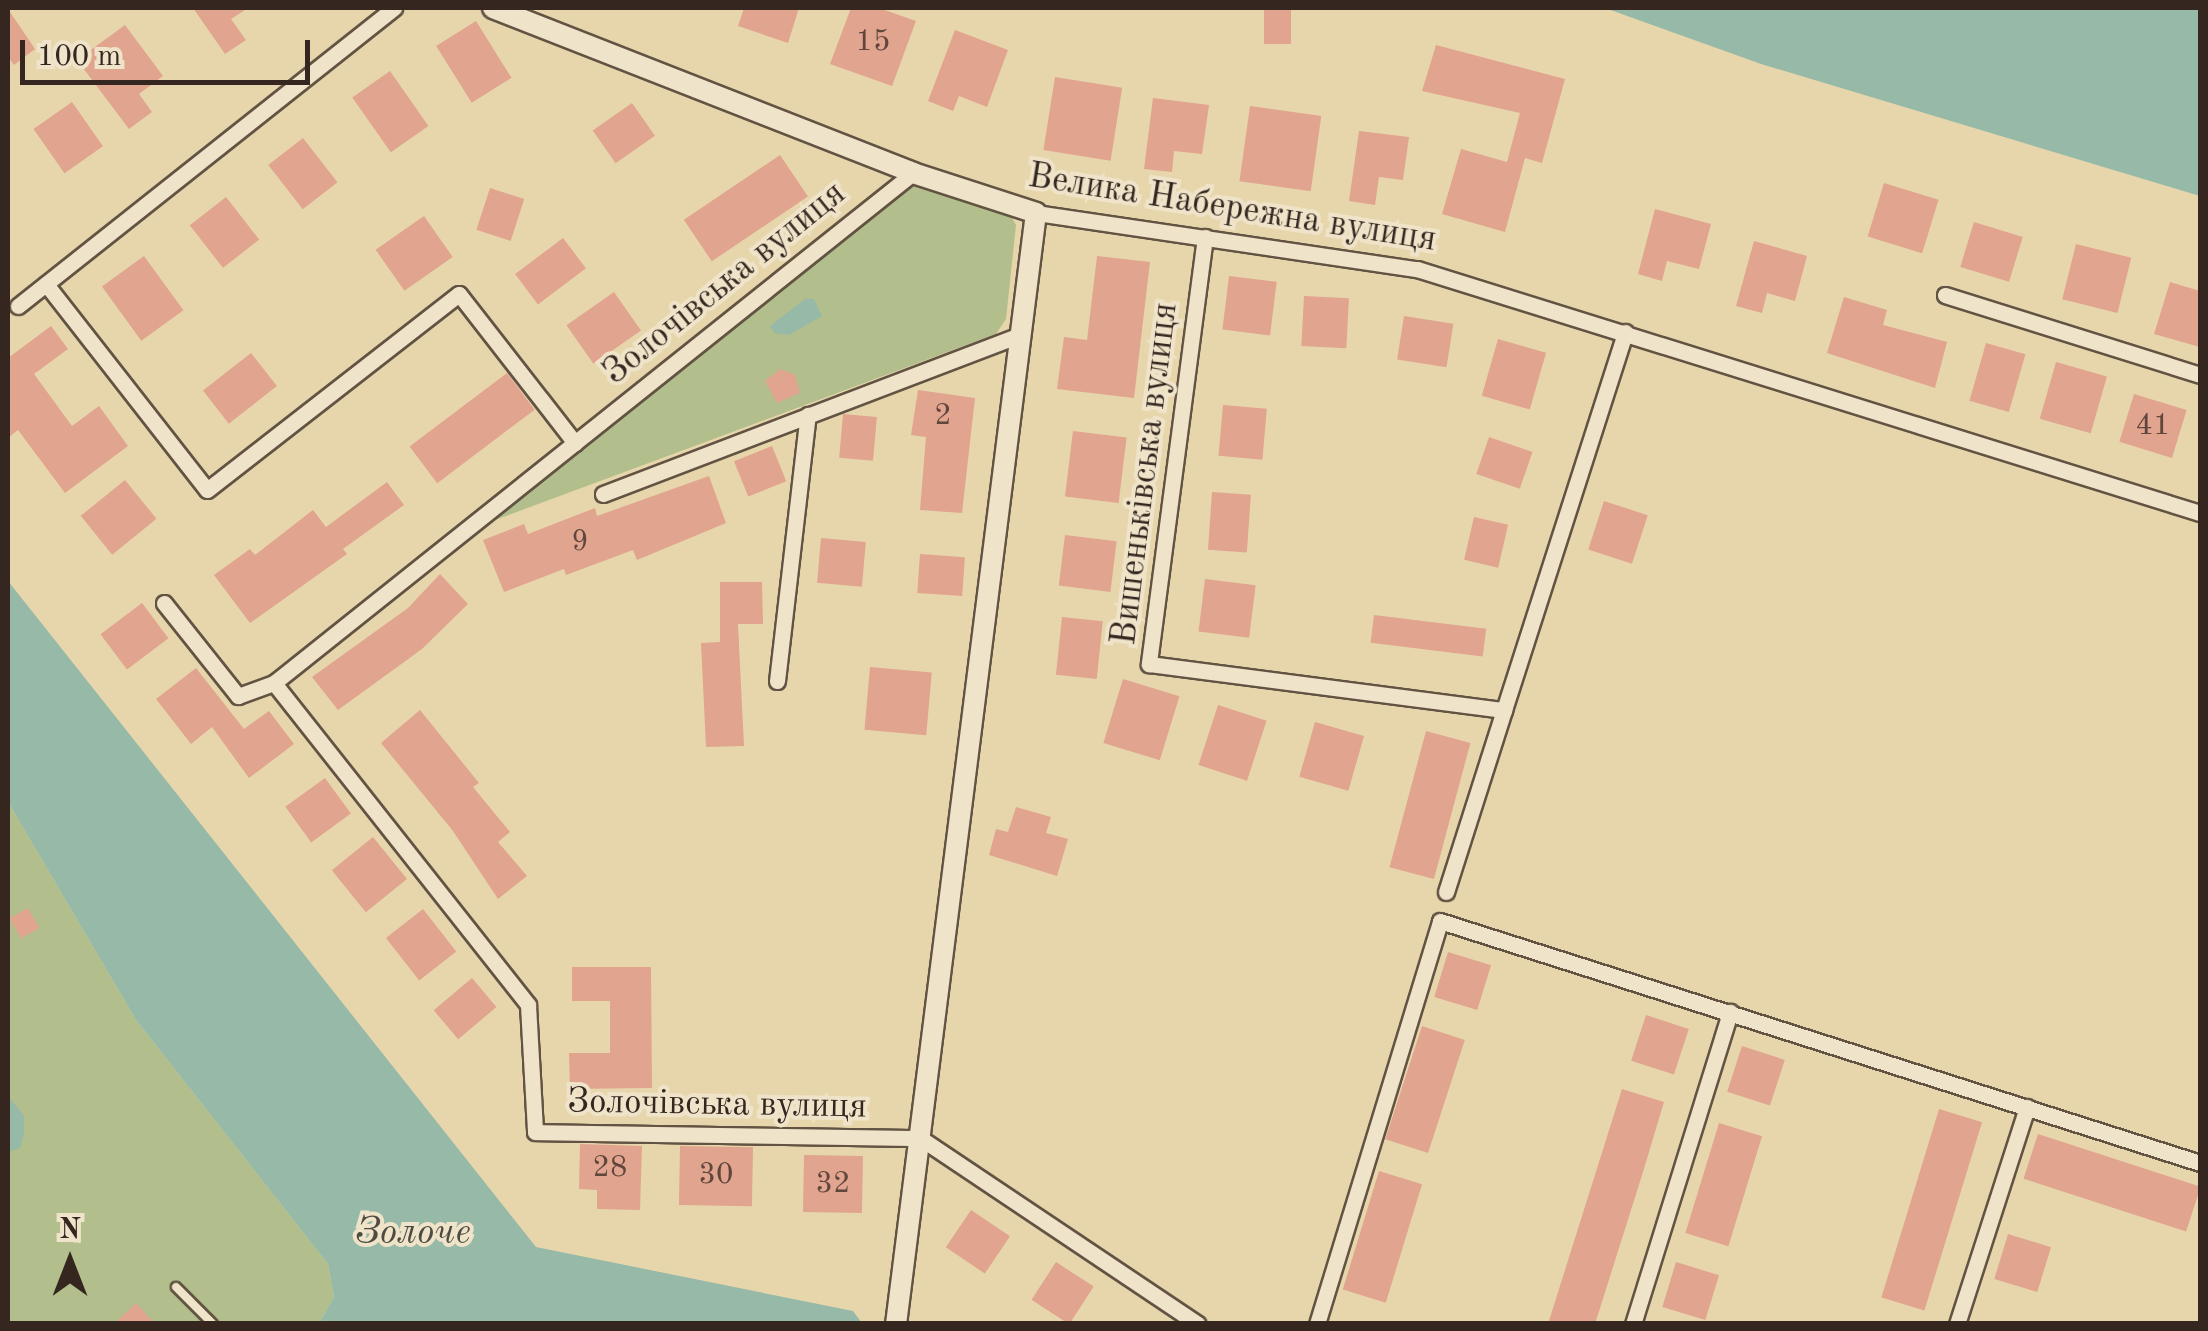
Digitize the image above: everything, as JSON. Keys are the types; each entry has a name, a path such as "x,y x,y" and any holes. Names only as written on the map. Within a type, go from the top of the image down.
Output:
{"street":[{"path":"18,306 394,8"},
{"name":"Велика Набережна вулиця","path":"493,8 913,173 1036,213 1417,269 2200,513"},
{"name":"Золочівська вулиця","path":"913,173 274,683 528,1005 536,1132 920,1138"},
{"path":"896,1324 1036,213"},
{"name":"Вишеньківська вулиця","path":"1205,237 1149,664 1504,710"},
{"path":"46,284 206,490 459,294 575,442"},
{"path":"1945,295 2200,374"},
{"path":"1446,892 1625,332"},
{"path":"602,494 1021,334"},
{"path":"776,681 808,416"},
{"path":"164,603 238,696 274,683"},
{"path":"1317,1324 1440,921 2200,1162"},
{"path":"1633,1324 1730,1012"},
{"path":"1958,1324 2027,1107"},
{"path":"920,1138 1198,1324"}],"lane":[{"path":"176,1287 213,1324"}],"green space":[{"path":"914,181 1008,210 1016,225 1006,319 996,334 487,523 589,430"},
{"path":"8,802 136,1020 328,1264 334,1297 319,1323 8,1323"}],"water":[{"path":"1605,8 2200,8 2200,196 1761,64"},
{"path":"805,299 814,299 822,316 789,335 774,333 770,326"},
{"name":"Золоче","path":"8,581 536,1247 853,1311 862,1323 319,1323 334,1297 328,1264 136,1020 8,802"},
{"path":"8,1096 24,1116 24,1134 20,1148 8,1152"}],"building":[{"path":"193,8 248,8 231,19 246,40 225,54"},
{"path":"744,8 799,8 788,43 738,26"},
{"path":"851,8 879,8 916,21 892,86 830,64"},
{"path":"1264,8 1291,8 1291,44 1264,44"},
{"path":"8,9 35,49 14,65 8,57"},
{"path":"476,21 512,78 472,103 436,46"},
{"path":"125,25 163,76 139,94 152,112 129,129 77,60"},
{"path":"955,30 1008,50 987,107 959,96 953,111 928,101"},
{"path":"1436,45 1565,79 1542,163 1525,158 1505,232 1442,214 1461,149 1507,162 1520,113 1422,91"},
{"path":"390,71 428,126 391,152 352,97"},
{"path":"1055,77 1122,88 1111,161 1043,150"},
{"path":"1153,98 1209,105 1202,154 1174,151 1172,172 1144,169"},
{"path":"72,102 103,146 64,173 33,129"},
{"path":"632,103 655,136 616,163 593,131"},
{"path":"1250,106 1321,116 1311,191 1239,181"},
{"path":"1359,131 1409,137 1403,180 1379,177 1375,205 1349,201"},
{"path":"303,138 337,182 303,209 268,165"},
{"path":"780,155 808,196 712,261 684,220"},
{"path":"1884,183 1939,200 1922,253 1868,237"},
{"path":"490,188 524,199 511,241 476,230"},
{"path":"226,197 259,240 223,268 190,225"},
{"path":"1655,209 1711,224 1699,269 1667,261 1662,281 1638,274"},
{"path":"424,216 453,257 404,291 376,250"},
{"path":"1974,222 2023,237 2009,282 1960,267"},
{"path":"563,238 586,268 538,304 515,274"},
{"path":"1754,241 1807,256 1795,301 1767,293 1762,313 1736,306"},
{"path":"2076,244 2131,258 2118,313 2062,299"},
{"path":"144,256 183,310 141,341 102,287"},
{"path":"1097,256 1150,262 1134,398 1057,389 1064,337 1087,340"},
{"path":"1229,276 1277,282 1270,335 1222,330"},
{"path":"2170,282 2200,291 2200,347 2154,334"},
{"path":"614,292 641,331 593,364 566,325"},
{"path":"1304,296 1349,298 1346,348 1301,346"},
{"path":"1844,297 1887,310 1883,325 1947,342 1935,388 1827,353"},
{"path":"1404,316 1453,324 1447,367 1397,359"},
{"path":"51,326 68,349 34,374 72,426 99,406 128,446 65,493 18,430 8,438 8,358"},
{"path":"1498,339 1546,353 1530,409 1482,396"},
{"path":"1986,343 2025,354 2009,412 1969,401"},
{"path":"251,353 277,386 229,424 203,391"},
{"path":"2056,362 2107,377 2091,433 2040,419"},
{"path":"780,369 795,375 800,393 777,403 765,381"},
{"path":"507,373 535,410 437,483 410,446"},
{"path":"918,390 975,398 962,513 920,510 926,437 911,435"},
{"path":"2134,394 2187,410 2172,458 2119,442"},
{"path":"1223,405 1267,409 1262,460 1219,456"},
{"path":"843,414 877,417 873,461 839,458"},
{"path":"1073,431 1127,438 1119,503 1065,497"},
{"path":"1489,437 1532,452 1520,489 1476,474"},
{"path":"772,446 786,481 748,497 734,461"},
{"path":"709,476 726,523 637,560 633,550 566,575 564,569 504,592 483,540 524,524 528,534 595,508 597,516"},
{"path":"125,480 156,519 112,555 81,516"},
{"path":"387,482 404,505 343,549 347,554 250,623 214,575 250,549 255,555 313,510 326,527"},
{"path":"1212,492 1251,495 1247,553 1208,550"},
{"path":"1604,501 1648,515 1632,564 1588,550"},
{"path":"1474,517 1508,525 1498,568 1464,560"},
{"path":"1065,535 1117,541 1110,592 1059,586"},
{"path":"821,538 866,542 862,587 817,583"},
{"path":"920,554 965,557 962,596 917,593"},
{"path":"440,574 468,604 422,649 338,710 312,677 408,608"},
{"path":"1205,579 1256,585 1249,638 1199,632"},
{"path":"720,582 762,582 763,624 738,624 744,746 706,747 701,643 720,642"},
{"path":"142,603 168,638 127,669 100,634"},
{"path":"1374,615 1486,629 1483,657 1371,643"},
{"path":"1062,617 1103,621 1097,679 1056,675"},
{"path":"870,667 932,672 926,735 865,730"},
{"path":"196,668 244,729 269,711 294,744 249,778 212,727 191,744 156,699"},
{"path":"1123,679 1179,696 1160,760 1103,743"},
{"path":"1218,705 1267,721 1247,781 1199,765"},
{"path":"420,710 479,783 473,787 510,832 498,842 527,876 498,899 453,831 381,743"},
{"path":"1315,722 1364,736 1348,791 1299,777"},
{"path":"1426,731 1470,743 1434,879 1390,867"},
{"path":"325,778 351,814 311,842 285,807"},
{"path":"1016,807 1051,817 1046,833 1068,839 1057,876 989,855 996,829 1008,832"},
{"path":"373,837 407,879 366,912 332,870"},
{"path":"28,908 39,928 21,938 10,918"},
{"path":"423,909 456,952 419,980 386,938"},
{"path":"1448,952 1491,965 1477,1010 1434,997"},
{"path":"572,967 651,967 652,1088 570,1089 569,1053 610,1053 610,1001 572,1001"},
{"path":"472,978 496,1007 458,1039 434,1010"},
{"path":"1646,1015 1689,1029 1674,1075 1631,1061"},
{"path":"1422,1026 1465,1040 1428,1153 1385,1139"},
{"path":"1742,1046 1785,1060 1770,1106 1727,1092"},
{"path":"1622,1089 1664,1102 1643,1172 1595,1324 1548,1324"},
{"path":"1939,1109 1982,1122 1924,1311 1881,1297"},
{"path":"1719,1123 1762,1136 1728,1246 1685,1233"},
{"path":"2038,1134 2200,1187 2186,1232 2023,1179"},
{"path":"580,1144 642,1146 640,1210 597,1209 597,1190 579,1189"},
{"path":"680,1146 753,1147 752,1206 679,1205"},
{"path":"804,1155 863,1156 862,1213 803,1212"},
{"path":"1379,1171 1422,1184 1386,1303 1343,1290"},
{"path":"971,1210 1010,1236 985,1274 946,1247"},
{"path":"2008,1234 2051,1247 2037,1292 1994,1279"},
{"path":"1056,1262 1094,1287 1069,1324 1031,1300"},
{"path":"1676,1262 1719,1275 1705,1320 1662,1307"},
{"path":"136,1303 155,1324 114,1324"}]}
